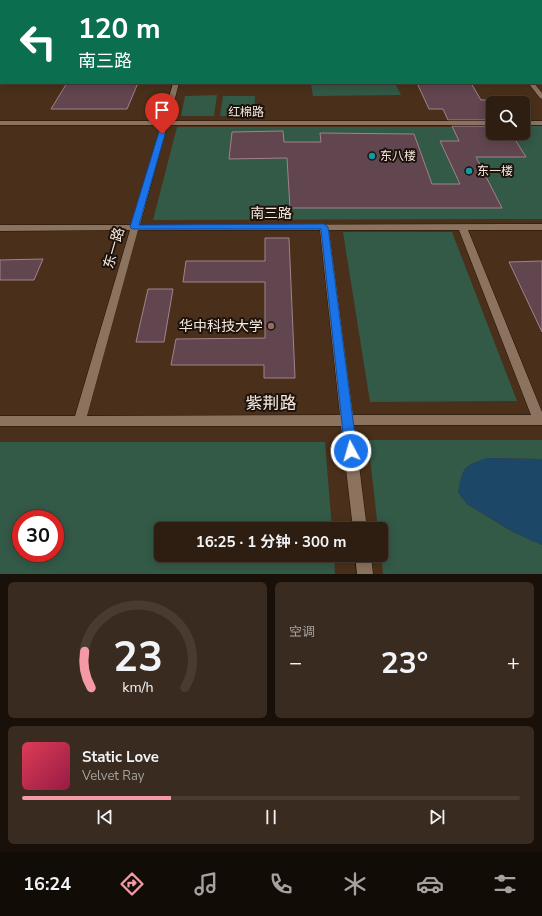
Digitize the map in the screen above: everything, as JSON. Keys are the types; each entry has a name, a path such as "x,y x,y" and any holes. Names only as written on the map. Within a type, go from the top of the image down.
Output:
{"street":[{"name":"东一路","path":"80,420 176,84"},
{"path":"532,84 542,97"},
{"name":"红棉路","path":"0,123 486,122"},
{"path":"530,122 542,122"},
{"path":"324,227 359,522"},
{"path":"462,227 540,420"},
{"name":"南三路","path":"0,228 542,227"},
{"name":"紫荆路","path":"0,421 540,420"},
{"path":"364,562 365,574"}],"shaded area":[{"name":"华中科技大学","path":"0,84 542,84 542,574 0,574"}],"green space":[{"path":"311,84 396,84 401,95 313,96"},
{"path":"217,95 214,116 181,116 185,96"},
{"path":"223,96 255,96 254,116 220,116"},
{"path":"530,126 542,126 542,219 153,220 177,127 486,127 454,130 458,139 530,140","holes":["321,133 413,134 430,178 326,178","516,140 526,157 476,157 501,208 290,208 287,158 229,158 231,142 311,142 316,184 460,184 441,141"]},
{"path":"343,232 452,232 517,401 370,402"},
{"path":"368,440 542,440 542,459 487,458 458,492 467,504 513,532 542,545 542,574 383,574 382,562 388,562 388,522 377,522"},
{"path":"0,442 325,442 331,522 154,522 154,562 334,562 335,574 0,574"}],"water":[{"path":"487,458 542,459 542,545 513,532 467,504 458,492 461,477 465,468 473,463"}],"building":[{"path":"66,84 138,84 127,109 51,109"},
{"path":"417,84 472,84 481,100 486,100 486,120 448,120 443,109 429,109"},
{"path":"452,126 486,126 486,140 515,140 526,157 476,157 502,208 290,208 287,158 229,159 232,132 283,131 284,142 321,142 320,133 414,134 432,184 460,184 440,141 459,141"},
{"path":"265,238 289,238 295,378 264,378 264,365 171,365 176,339 265,338 265,282 183,282 186,261 265,261"},
{"path":"43,259 34,280 0,280 0,260"},
{"path":"542,261 542,332 509,262"},
{"path":"148,289 173,289 164,342 136,342"}],"place":[{"name":"东八楼","path":"372,156"},
{"name":"东一楼","path":"469,171"},
{"name":"华中科技大学","path":"271,326"}],"route":[{"path":"162,134 134,227 324,227 351,451"}]}
